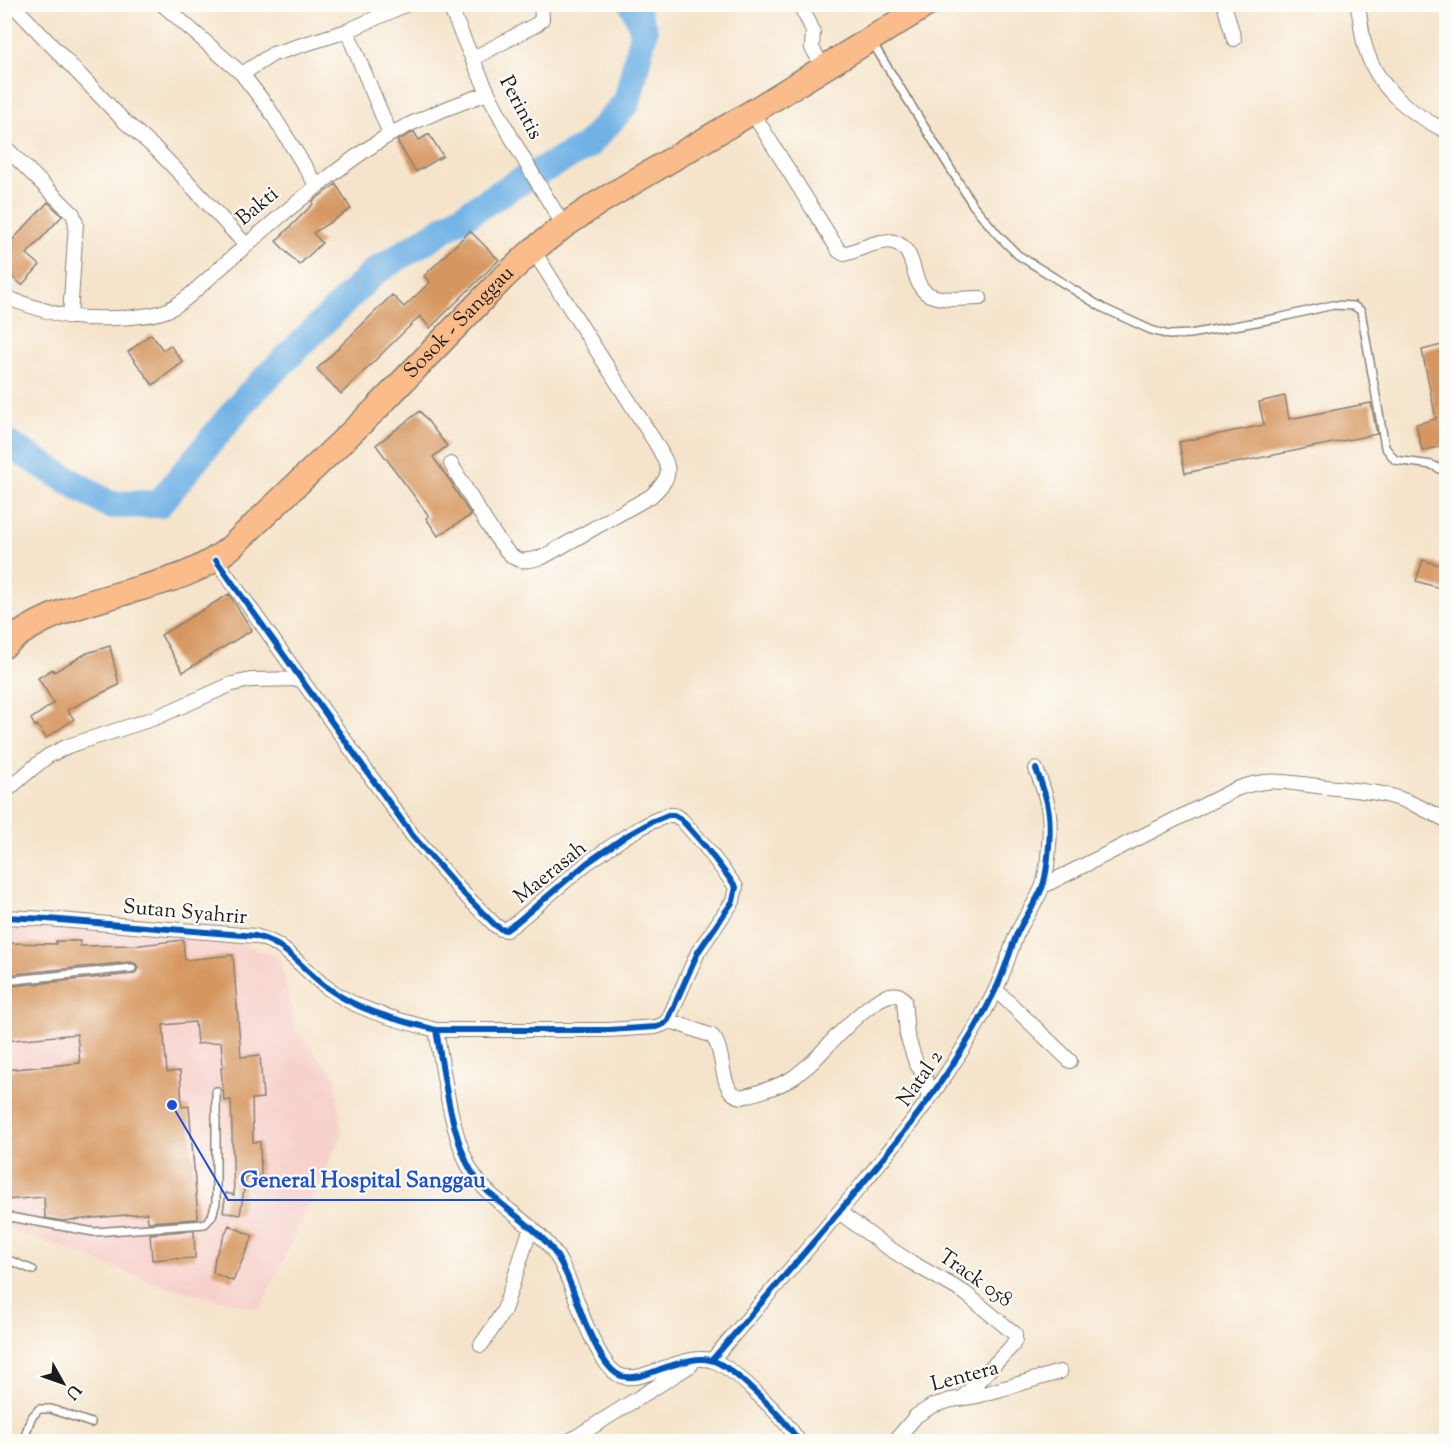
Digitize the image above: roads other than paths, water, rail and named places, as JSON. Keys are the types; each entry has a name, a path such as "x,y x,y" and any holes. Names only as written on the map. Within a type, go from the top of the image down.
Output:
{"highway":[{"name":"Sosok - Sanggau","path":"9,635 74,608 174,579 216,560 376,409 532,250 598,203 928,4"}],"street":[{"path":"12,4 123,120 158,151 246,245"},
{"path":"162,4 242,74 269,109 317,186"},
{"path":"242,74 273,54 347,31 406,4"},
{"name":"Perintis","path":"449,4 488,93 564,226"},
{"path":"472,59 537,24 542,18 542,4"},
{"path":"799,4 813,32 812,48 825,68"},
{"path":"1224,4 1234,39"},
{"path":"1357,4 1364,45 1380,80 1409,108 1446,131"},
{"path":"347,31 390,134"},
{"name":"Bakti","path":"4,297 70,316 105,318 143,316 165,311 189,296 246,245 344,165 390,134 441,110 488,93"},
{"path":"752,112 839,251 844,254 881,243 895,242 911,257 920,286 924,291 932,296 947,298 980,298"},
{"path":"4,146 73,214 76,223 70,316"},
{"path":"451,464 507,552 516,559 528,561 543,557 651,496 664,484 668,472 666,460 532,250"},
{"name":"Maerasah","path":"216,560 413,836 461,891 501,929 506,930 517,922 587,863 626,836 668,815 681,819 736,887 733,901 698,952 668,1020"},
{"path":"4,793 48,756 68,746 155,718 232,684 251,680 302,679"},
{"name":"Natal 2","path":"568,1442 706,1359 839,1212 894,1146 944,1078 996,990 1018,931 1043,886 1051,833 1046,795 1036,769"},
{"path":"1043,886 1252,783 1290,782 1378,793 1421,807 1446,820"},
{"name":"Sutan Syahrir","path":"4,917 255,936 268,940 284,950 328,988 356,1005 396,1020 436,1030"},
{"path":"996,990 1070,1061"},
{"path":"800,1442 783,1419 723,1364 706,1359 684,1361 647,1374 630,1377 620,1376 610,1369 589,1331 556,1255 531,1227 487,1191 474,1176 454,1125 436,1030 608,1030 656,1027 668,1020 712,1036 717,1041 723,1072 730,1092 742,1097 792,1078 808,1066 865,1009 878,999 896,993 904,1000 907,1035 916,1063 925,1077 928,1100"},
{"name":"Track 058","path":"839,1212 884,1245 965,1293 1015,1334 1012,1346 962,1399"},
{"path":"481,1345 504,1310 531,1227"},
{"name":"Lentera","path":"894,1442 916,1416 941,1403 977,1396 1060,1372"}],"lane":[{"path":"870,39 973,205 1018,255 1103,308 1151,330 1169,334 1190,334 1278,318 1333,305 1354,306 1361,311 1385,447 1395,460 1432,465 1446,472"},
{"path":"4,981 132,968"},
{"path":"4,1216 94,1232 205,1224 212,1216 216,1203 216,1091"},
{"path":"4,1258 33,1270"},
{"path":"22,1442 31,1418 39,1409 51,1409 92,1422"}],"waterway":[{"path":"4,442 110,505 159,504 246,398 373,273 512,186 587,146 627,102 644,31 633,4"}],"place":[{"name":"General Hospital Sanggau","path":"172,1105"}]}
